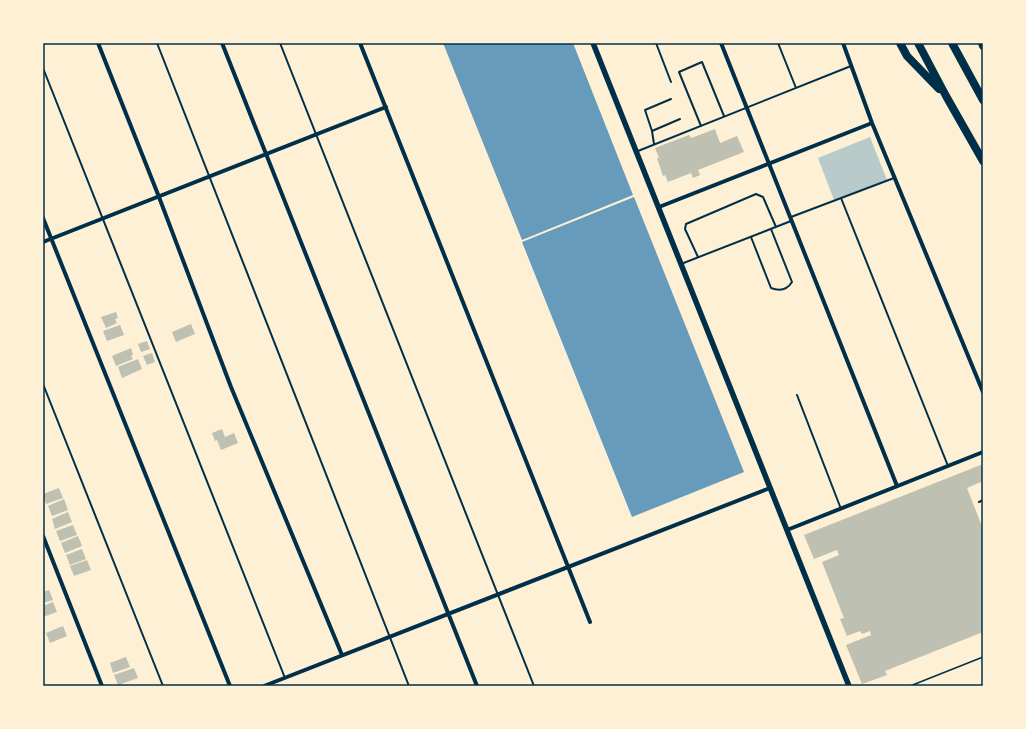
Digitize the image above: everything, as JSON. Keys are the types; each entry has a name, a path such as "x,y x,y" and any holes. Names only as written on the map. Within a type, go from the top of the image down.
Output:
{"highway":[{"path":"900,43 907,56 946,96"},
{"path":"918,43 983,161"},
{"path":"952,43 983,100"}],"street":[{"path":"98,43 159,197 231,387 342,656"},
{"path":"222,43 477,686"},
{"path":"360,43 590,622"},
{"path":"593,43 849,686"},
{"path":"721,43 897,486"},
{"path":"843,43 894,178 983,392"},
{"path":"43,242 386,107"},
{"path":"659,208 872,123"},
{"path":"43,218 230,686"},
{"path":"787,530 983,452"},
{"path":"264,686 770,488"},
{"path":"43,536 102,686"}],"lane":[{"path":"157,43 409,686"},
{"path":"280,43 534,686"},
{"path":"656,43 671,82"},
{"path":"778,43 796,88"},
{"path":"701,126 679,72 702,62 724,116"},
{"path":"636,151 851,66"},
{"path":"43,68 104,218 285,678"},
{"path":"654,144 652,131 645,110 671,99"},
{"path":"652,131 680,119"},
{"path":"681,264 776,227 841,198 894,178"},
{"path":"698,257 685,229 686,224 756,194 763,197 776,227"},
{"path":"841,198 948,466"},
{"path":"750,237 771,288 779,290 789,286 792,282 771,229"},
{"path":"43,384 163,686"},
{"path":"797,395 841,509"},
{"path":"979,502 983,500"}],"path":[{"path":"910,686 983,657"}],"shaded area":[{"path":"870,137 887,180 834,200 818,158"}],"water":[{"path":"443,43 573,43 633,195 522,240"},
{"path":"634,197 744,472 632,517 522,242"}],"building":[{"path":"715,129 720,143 737,136 744,152 698,170 700,175 693,178 691,173 668,182 665,175 663,176 655,148 689,135 691,138"},
{"path":"116,312 118,318 115,319 117,323 106,328 101,317"},
{"path":"191,324 195,334 176,342 172,332"},
{"path":"120,325 124,335 107,341 103,331"},
{"path":"147,341 150,349 141,352 138,344"},
{"path":"131,348 133,355 131,356 133,359 116,366 112,356"},
{"path":"152,353 155,362 147,365 143,356"},
{"path":"138,359 142,369 122,378 118,367"},
{"path":"222,429 225,437 234,433 238,443 221,450 212,433"},
{"path":"983,464 983,481 967,488 983,529 983,632 885,671 887,675 862,684 846,645 871,635 870,631 862,634 860,631 847,636 840,619 844,618 822,562 839,555 837,550 814,559 804,535"},
{"path":"59,488 63,498 46,504 43,494"},
{"path":"64,499 68,510 52,516 48,506"},
{"path":"68,512 72,522 55,529 52,519"},
{"path":"73,525 77,535 60,541 56,531"},
{"path":"78,536 82,546 65,553 61,543"},
{"path":"82,549 86,559 70,565 66,555"},
{"path":"87,560 91,570 74,576 70,566"},
{"path":"49,590 53,600 43,603 43,592"},
{"path":"53,602 57,612 43,617 43,606"},
{"path":"63,626 67,636 50,643 46,633"},
{"path":"126,657 130,667 113,673 110,663"},
{"path":"134,668 138,678 118,685 114,675"}]}
